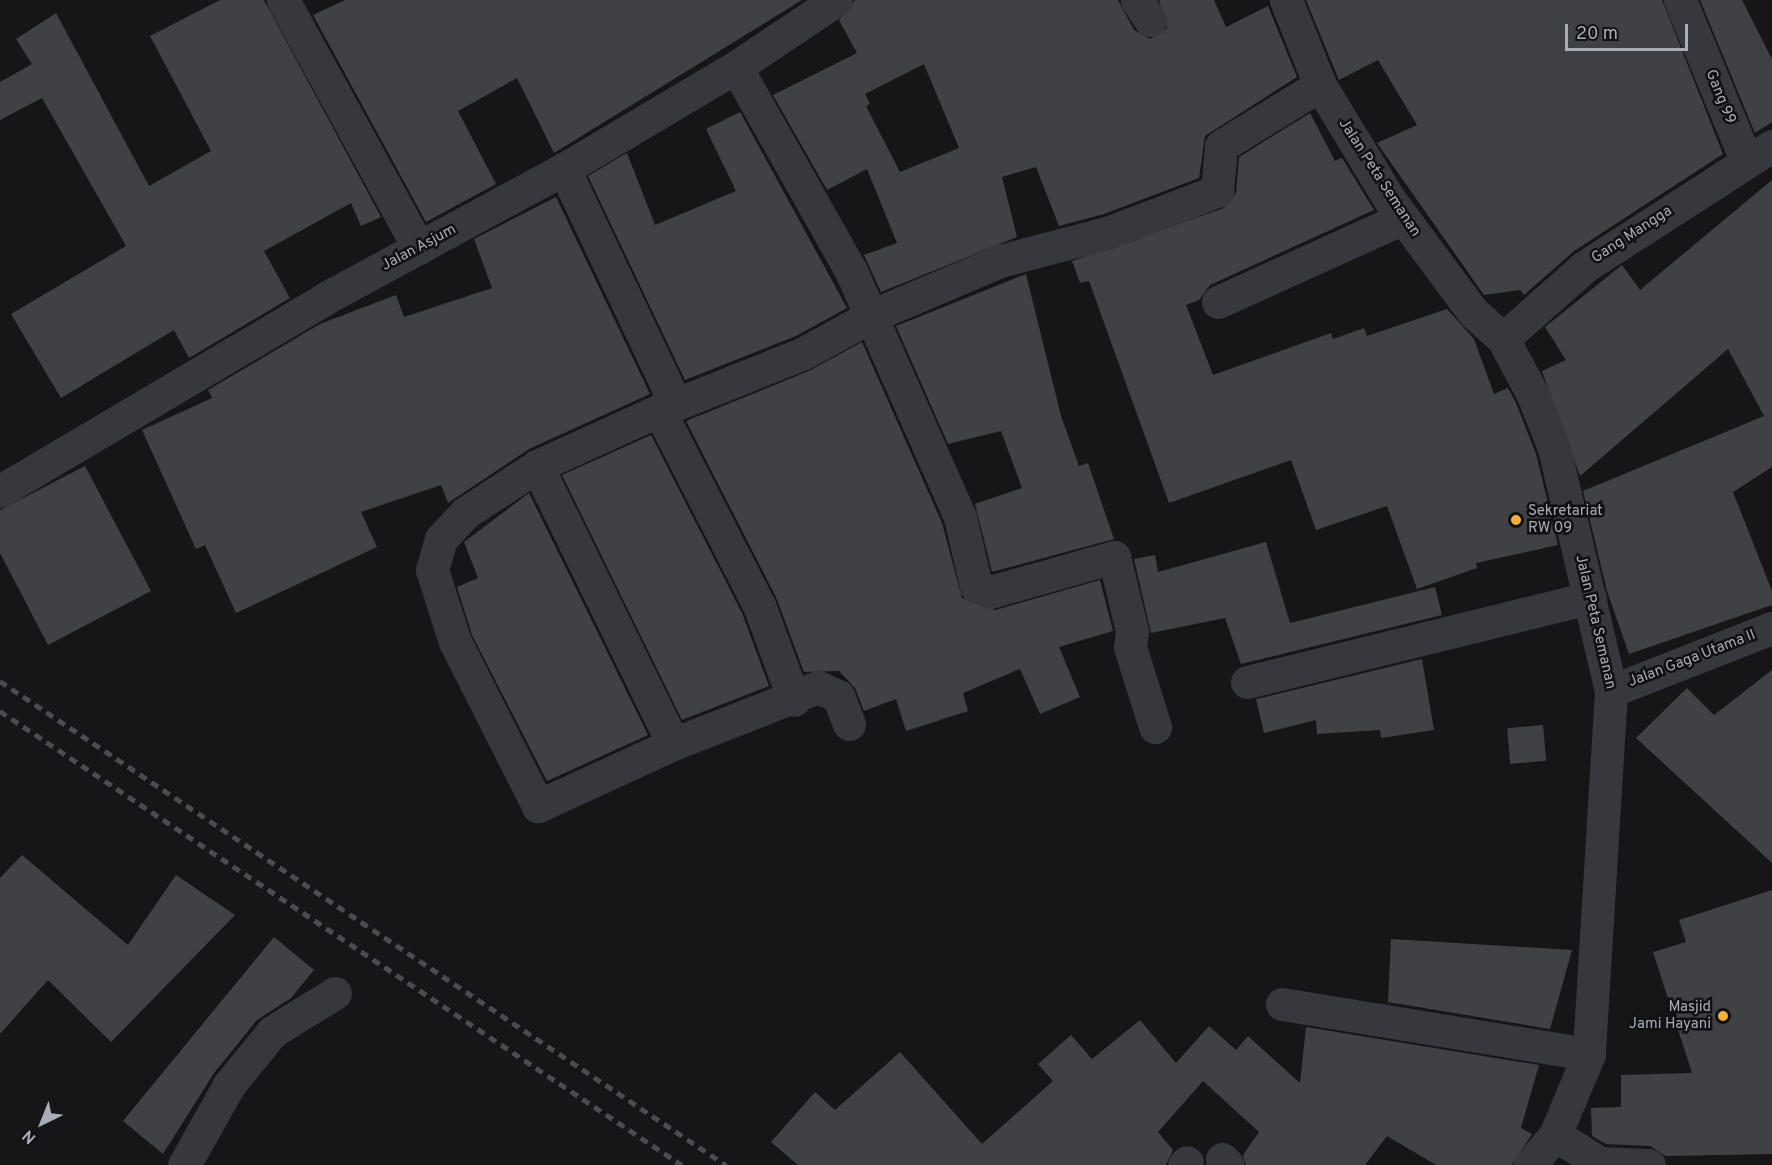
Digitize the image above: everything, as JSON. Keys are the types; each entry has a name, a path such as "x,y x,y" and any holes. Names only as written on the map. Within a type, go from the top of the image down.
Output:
{"street":[{"path":"283,0 419,248"},
{"name":"Jalan Asjum","path":"0,491 419,248 564,169 736,67 836,0"},
{"name":"Jalan Peta Semanan","path":"1286,0 1320,85 1403,218 1473,312 1503,339 1554,448 1611,691 1589,1054 1555,1135 1530,1165"},
{"name":"Gang 99","path":"1680,0 1759,153"},
{"path":"736,67 871,316 960,516 976,586 990,592 1114,557 1132,631 1130,648 1155,727"},
{"path":"849,724 838,696 828,688 673,744 538,806 455,642 432,570 441,539 465,513 537,466 667,407 804,353 871,316 1000,261 1110,232 1217,191 1221,146 1320,85"},
{"name":"Gang Mangga","path":"1503,339 1584,267 1759,153"},
{"path":"564,169 667,407 759,605 794,700"},
{"path":"1218,302 1403,218"},
{"path":"537,466 673,744"},
{"path":"1247,682 1590,598"},
{"name":"Jalan Gaga Utama II","path":"1611,691 1772,628"},
{"path":"184,1165 229,1085 272,1032 335,993"},
{"path":"1282,1004 1589,1054"},
{"path":"1555,1135 1600,1163 1649,1165"}],"building":[{"path":"220,0 264,0 381,217 361,226 351,203 264,251 290,298 189,358 174,330 61,398 11,314 126,246 42,98 0,120 0,82 32,64 16,39 56,13 149,186 211,151 150,36"},
{"path":"345,0 802,0 554,153 517,78 458,111 496,184 426,222 313,15"},
{"path":"855,0 1118,0 1134,30 1150,39 1167,28 1159,0 1214,0 1226,27 1268,6 1297,77 1205,136 1199,178 1104,214 1059,226 1036,167 1002,177 1017,237 881,292 864,255 897,243 867,169 827,190 773,95 857,53 839,20","holes":["924,64 959,148 900,172 866,106 870,104 865,94"]},
{"path":"1306,0 1662,0 1723,154 1574,251 1524,295 1520,290 1484,295 1377,143 1417,125 1378,60 1339,80"},
{"path":"1700,0 1742,0 1772,59 1772,122 1755,133"},
{"path":"740,112 847,308 796,336 685,380 588,176 627,153 655,225 736,191 706,129"},
{"path":"1310,113 1335,161 1342,158 1374,210 1210,285 1199,300 1186,305 1213,375 1331,333 1333,339 1364,328 1367,336 1447,309 1474,339 1494,394 1508,388 1516,403 1536,454 1548,503 1541,509 1548,506 1558,545 1476,563 1477,568 1417,589 1387,506 1316,530 1291,460 1169,503 1089,281 1080,283 1072,261 1224,208 1236,193 1239,157"},
{"path":"1772,180 1772,467 1733,492 1772,591 1772,605 1629,654 1607,591 1583,491 1764,416 1728,349 1580,476 1542,371 1566,360 1545,327 1622,265 1640,290"},
{"path":"556,197 650,394 529,449 448,503 441,485 361,512 377,547 236,613 205,545 196,549 142,430 212,398 208,390 320,324 396,295 404,317 492,288 474,239"},
{"path":"1026,274 1061,416 1079,466 1088,463 1114,539 992,572 975,504 1022,488 1001,431 948,444 896,326"},
{"path":"862,342 942,523 962,598 995,610 1100,580 1113,631 1059,647 1080,697 1040,714 1020,669 963,693 968,711 906,731 896,699 864,711 855,688 839,671 804,672 776,597 686,421 811,370"},
{"path":"651,435 742,613 769,686 682,720 562,475"},
{"path":"85,466 151,591 48,645 0,553 0,510"},
{"path":"529,493 648,735 547,781 472,635 457,587 478,578 464,542"},
{"path":"1266,542 1290,623 1435,587 1442,615 1241,664 1225,618 1151,633 1134,559 1155,555 1158,572"},
{"path":"1422,659 1434,730 1381,738 1380,730 1317,734 1316,720 1264,733 1256,699"},
{"path":"1772,670 1772,863 1636,738 1687,688 1714,715"},
{"path":"1543,725 1546,761 1510,764 1507,728"},
{"path":"22,855 128,945 176,875 235,915 111,1042 48,980 0,1034 0,878"},
{"path":"1772,890 1772,1154 1666,1156 1650,1146 1606,1144 1592,1136 1591,1108 1621,1107 1621,1075 1692,1073 1653,952 1686,942 1679,920"},
{"path":"274,937 314,970 291,998 257,1020 214,1073 163,1154 123,1121"},
{"path":"1391,939 1572,950 1550,1029 1388,1002"},
{"path":"1140,1020 1176,1063 1209,1026 1236,1050 1248,1036 1300,1083 1306,1027 1539,1065 1521,1128 1532,1134 1512,1165 1436,1165 1387,1136 1365,1165 1246,1165 1243,1155 1259,1132 1203,1081 1158,1132 1173,1150 1166,1165 798,1165 771,1142 815,1092 835,1110 900,1052 982,1144 1053,1081 1038,1064 1071,1035 1092,1059"}],"railway":[{"path":"0,681 726,1165"},
{"path":"0,711 682,1165"}],"place":[{"name":"Sekretariat RW 09","path":"1516,520"},
{"name":"Masjid Jami Hayani","path":"1723,1016"}]}
